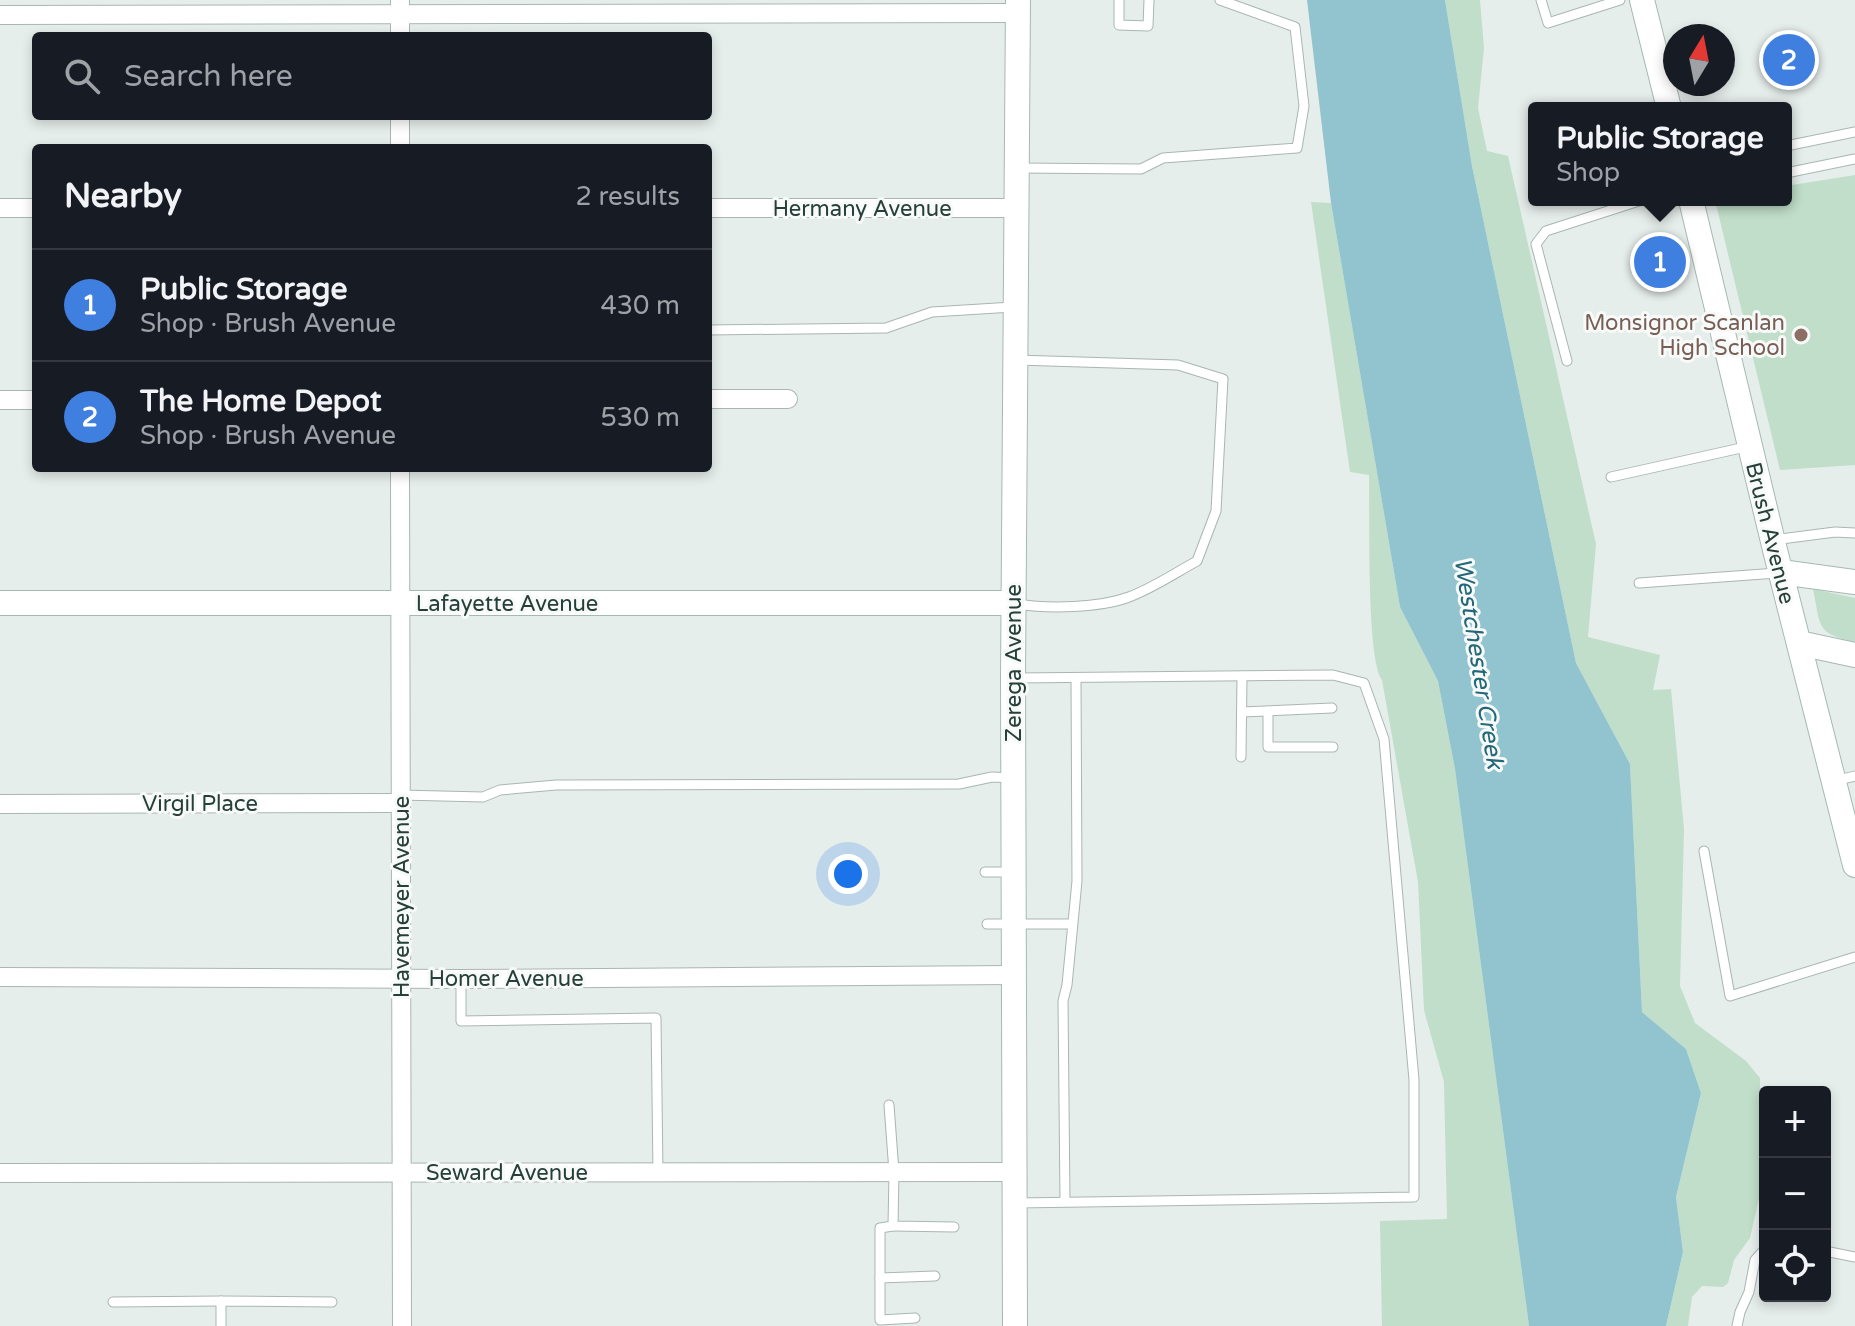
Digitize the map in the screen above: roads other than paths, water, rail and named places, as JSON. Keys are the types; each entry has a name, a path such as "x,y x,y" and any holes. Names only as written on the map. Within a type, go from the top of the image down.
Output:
{"street":[{"path":"1642,0 1668,102"},
{"path":"0,15 400,7 1018,7"},
{"path":"400,7 400,32"},
{"name":"Zerega Avenue","path":"1015,1326 1013,603 1018,7"},
{"path":"400,120 400,144"},
{"name":"Brush Avenue","path":"1692,206 1799,643 1844,779 1855,865"},
{"path":"0,208 32,208"},
{"name":"Hermany Avenue","path":"712,208 1017,208"},
{"path":"712,399 788,399"},
{"path":"0,400 32,400"},
{"name":"Havemeyer Avenue","path":"400,472 402,1326"},
{"path":"1781,572 1855,582"},
{"name":"Lafayette Avenue","path":"0,603 1013,603"},
{"path":"1799,643 1855,655"},
{"name":"Virgil Place","path":"0,804 400,799"},
{"name":"Homer Avenue","path":"0,977 461,979 1013,975"},
{"name":"Seward Avenue","path":"0,1173 1013,1172"}],"lane":[{"path":"1119,0 1119,25 1148,26 1149,0"},
{"path":"1541,0 1548,23 1620,0"},
{"path":"1017,168 1141,169 1163,158 1297,148 1304,106 1295,27 1223,1"},
{"path":"1792,145 1855,132"},
{"path":"1792,172 1855,159"},
{"path":"1567,361 1536,244 1546,231 1623,206"},
{"path":"712,330 886,328 932,312 1016,307"},
{"path":"1013,603 1046,609 1127,598 1197,561 1216,511 1223,379 1178,365 1016,360"},
{"path":"1611,477 1750,446"},
{"path":"1773,540 1835,532 1855,533"},
{"path":"1639,583 1781,572"},
{"path":"1013,678 1333,675 1364,683 1384,739 1414,1080 1414,1197 1013,1203"},
{"path":"1241,757 1242,676"},
{"path":"1065,1201 1063,1001 1077,881 1076,678"},
{"path":"1242,712 1332,708"},
{"path":"1268,711 1268,747 1333,747"},
{"path":"400,799 483,797 500,790 556,785 959,784 982,779 1013,778"},
{"path":"1704,851 1730,996 1855,957"},
{"path":"985,872 1013,872"},
{"path":"987,924 1072,924"},
{"path":"461,979 461,1021 656,1018 658,1173"},
{"path":"889,1105 894,1172 893,1226"},
{"path":"915,1318 880,1320 880,1228 954,1227"},
{"path":"1831,1252 1855,1257"},
{"path":"1737,1326 1749,1292 1755,1260 1759,1256"},
{"path":"880,1278 935,1276"},
{"path":"221,1301 221,1326"},
{"path":"113,1302 332,1302"}],"water":[{"name":"Westchester Creek","path":"1307,0 1445,0 1472,166 1576,663 1630,764 1642,1012 1686,1049 1701,1093 1676,1197 1683,1252 1666,1326 1529,1326 1455,769 1438,681 1400,607 1331,203"}],"place":[{"name":"The Home Depot","path":"1789,60"},
{"name":"Public Storage","path":"1660,262"},
{"name":"Monsignor Scanlan High School","path":"1801,335"}]}
